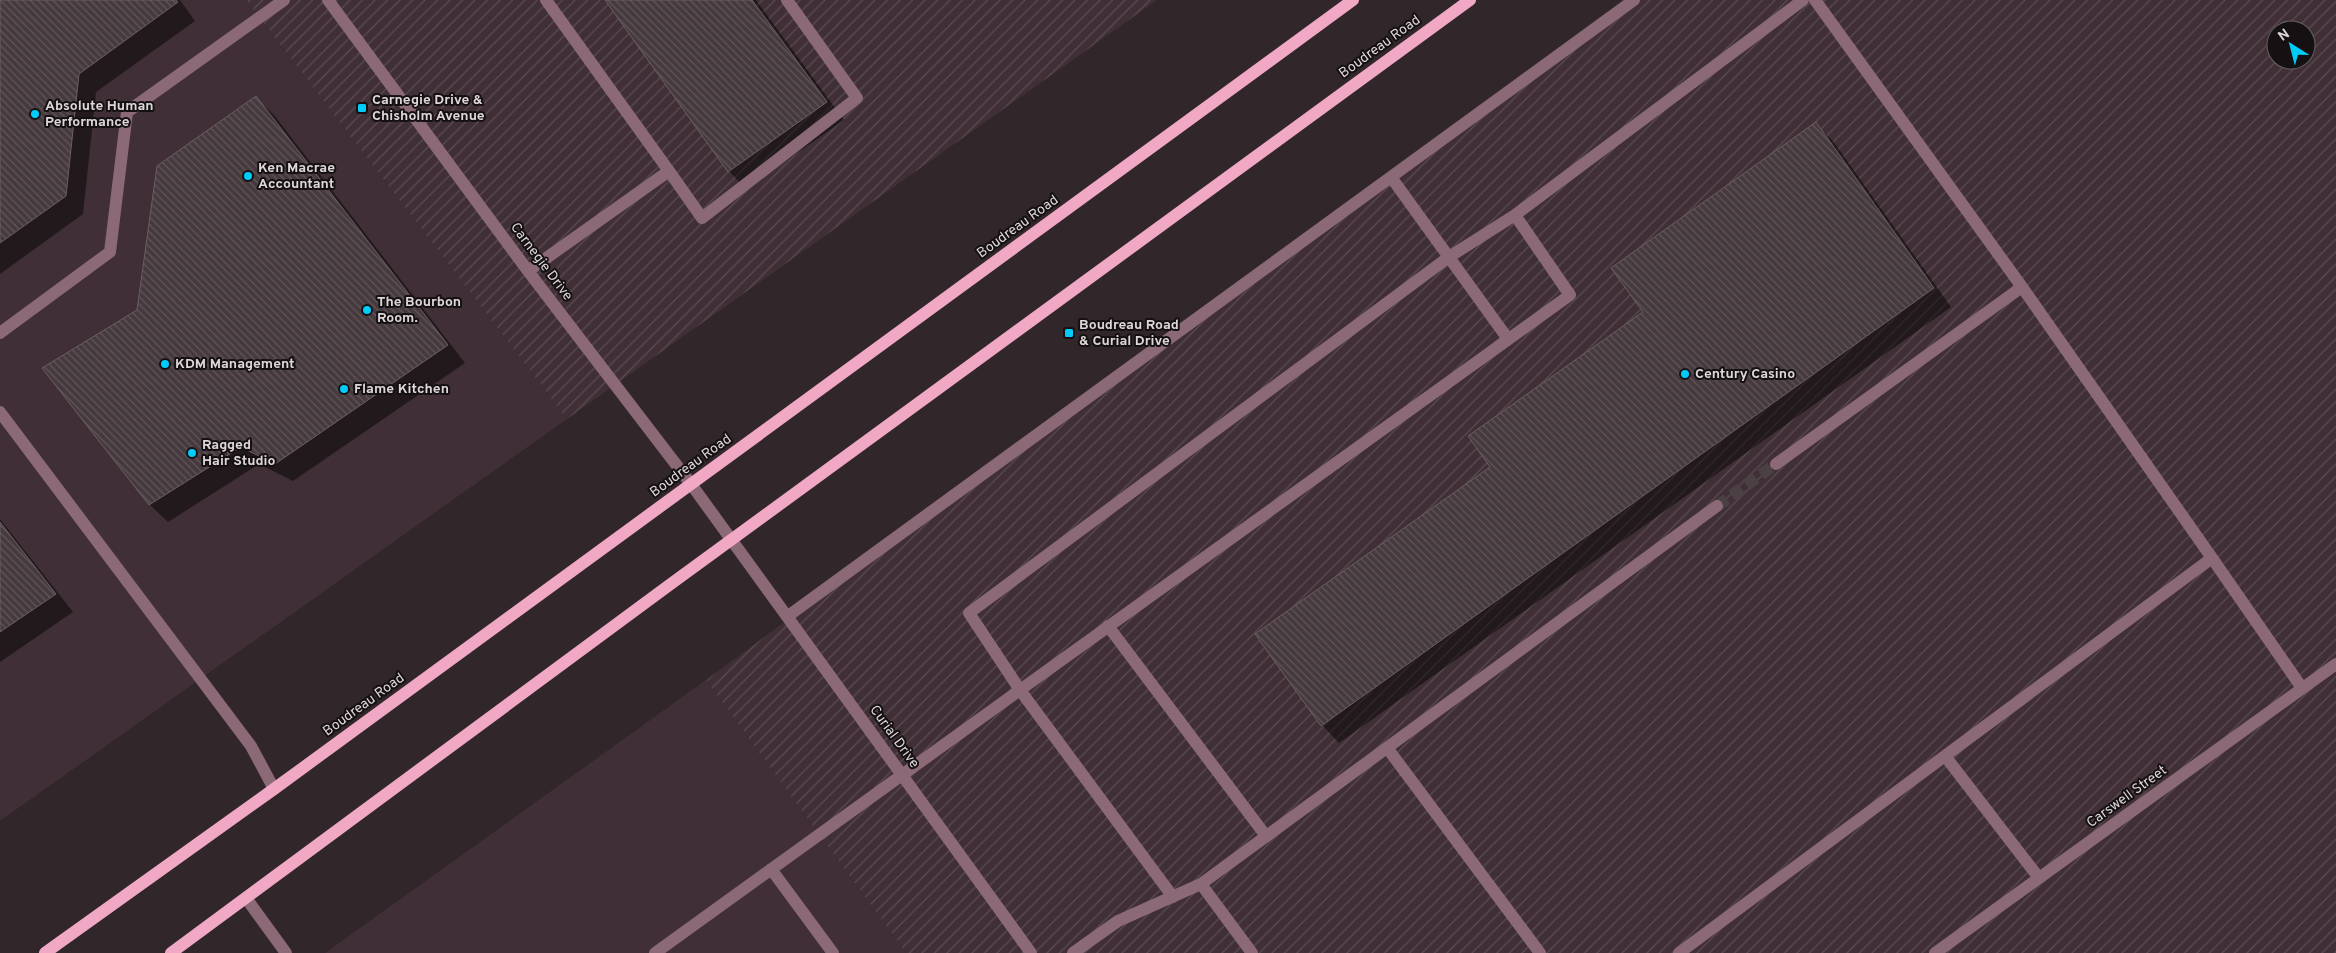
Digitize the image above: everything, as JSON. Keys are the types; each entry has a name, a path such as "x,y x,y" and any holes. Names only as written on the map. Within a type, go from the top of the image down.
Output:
{"main road":[{"name":"Boudreau Road","path":"45,953 274,789 1353,0"},
{"name":"Boudreau Road","path":"171,953 1470,0"}],"street":[{"path":"0,332 110,252 127,112 284,0"},
{"name":"Carnegie Drive","path":"328,0 528,271 732,540"},
{"path":"546,0 702,218 857,98 787,0"},
{"path":"788,616 1634,0"},
{"path":"1172,897 1020,690 969,612 1449,257 1515,215 1803,0"},
{"path":"1815,0 2022,286 2302,688"},
{"path":"528,271 669,171"},
{"path":"1391,177 1508,339"},
{"path":"656,953 902,773 1570,294 1515,215"},
{"path":"1776,464 2022,286"},
{"path":"0,412 251,746 274,789"},
{"path":"1073,953 1118,921 1201,884 1718,506"},
{"name":"Curial Drive","path":"732,540 1031,953"},
{"path":"1679,953 2212,558"},
{"path":"1108,626 1266,836"},
{"name":"Carswell Street","path":"1935,953 2336,664"},
{"path":"1388,748 1540,953"},
{"path":"1945,756 2039,878"},
{"path":"771,869 833,953"},
{"path":"1201,884 1252,953"},
{"path":"246,898 286,953"}],"shaded area":[{"path":"0,0 246,0 567,419 0,821"},
{"path":"246,0 1157,0 567,419"},
{"path":"1626,0 2336,0 2336,953 906,953 706,680"},
{"path":"706,680 906,953 325,953"}],"building":[{"path":"0,0 176,0 178,2 79,74 66,196 0,243"},
{"path":"605,0 752,0 827,102 728,172"},
{"path":"256,96 448,345 275,464 241,447 149,505 42,368 137,310 157,166"},
{"name":"Century Casino","path":"1816,122 1934,288 1321,726 1255,634 1490,467 1468,436 1643,312 1611,268"},
{"path":"0,522 56,594 0,632"}],"tunnel":[{"path":"1717,506 1776,464"}],"place":[{"name":"Carnegie Drive & Chisholm Avenue","path":"362,108"},
{"name":"Absolute Human Performance","path":"35,114"},
{"name":"Ken Macrae Accountant","path":"248,176"},
{"name":"The Bourbon Room.","path":"367,310"},
{"name":"Boudreau Road & Curial Drive","path":"1069,333"},
{"name":"KDM Management","path":"165,364"},
{"name":"Century Casino","path":"1685,374"},
{"name":"Flame Kitchen","path":"344,389"},
{"name":"Ragged Hair Studio","path":"192,453"}]}
